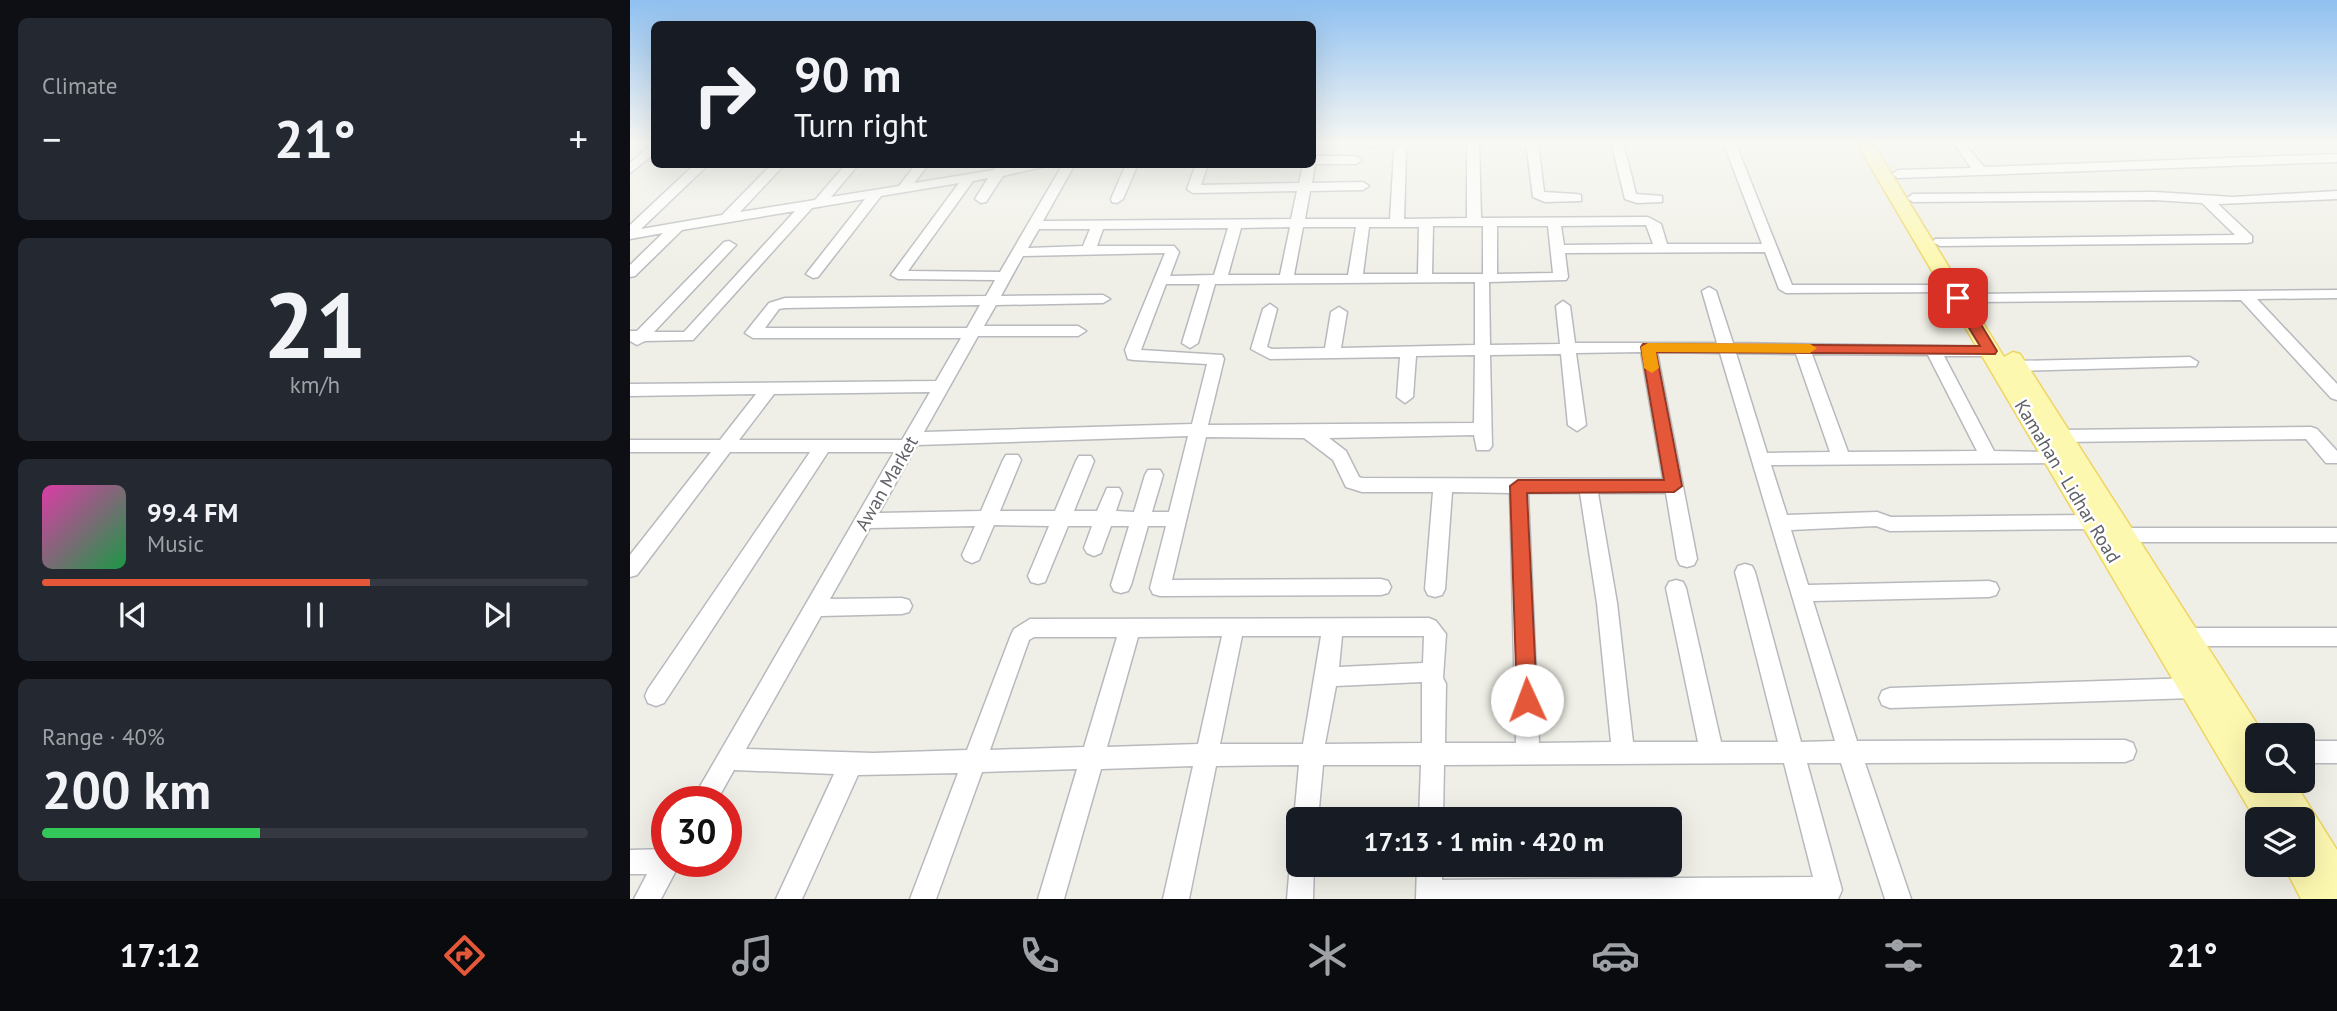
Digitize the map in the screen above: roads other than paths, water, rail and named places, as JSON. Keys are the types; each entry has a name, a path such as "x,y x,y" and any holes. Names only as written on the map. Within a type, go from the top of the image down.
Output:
{"main road":[{"name":"Kamahan - Lidhar Road","path":"1889,184 1990,351 2122,535 2245,733"},
{"name":"Kamahan - Lidhar Road","path":"1904,184 2017,366 2093,522 2265,807"},
{"path":"2315,845 2337,880"},
{"path":"2307,877 2320,899"}],"street":[{"path":"630,233 682,184"},
{"path":"725,219 759,184"},
{"path":"634,340 688,337 833,184"},
{"path":"903,189 907,184"},
{"path":"630,233 678,228 933,184"},
{"path":"965,184 898,275 1005,276"},
{"path":"981,199 991,184"},
{"name":"Awan Market","path":"712,786 1058,184"},
{"path":"1117,199 1123,184"},
{"path":"1195,184 1193,189 1363,186"},
{"path":"1286,279 1306,184"},
{"path":"1397,222 1399,184"},
{"path":"1474,184 1474,223"},
{"path":"1537,184 1538,194 1545,198 1576,198"},
{"path":"1627,184 1630,196 1637,200 1657,199"},
{"path":"1745,184 1786,289 1952,288"},
{"path":"813,274 876,194"},
{"path":"1913,198 2203,197 2233,201 2336,196"},
{"path":"1940,242 2247,239 2203,197"},
{"path":"1190,343 1236,222"},
{"path":"1355,278 1363,222"},
{"path":"631,447 824,445 1199,430 1227,433 1305,432 1483,437 1486,278 1490,222"},
{"path":"1161,280 1486,278 1562,282 1554,222"},
{"path":"1034,225 1653,222 1661,249"},
{"path":"1425,278 1426,223"},
{"path":"1088,250 1098,225"},
{"path":"630,274 678,228"},
{"path":"634,340 729,245"},
{"path":"1558,249 1770,248"},
{"path":"1018,253 1170,249 1172,252 1134,355 1216,359 1159,585 1164,589 1381,587"},
{"path":"1709,291 1849,751 1898,899"},
{"path":"1975,298 2337,295"},
{"path":"2247,297 2337,394"},
{"path":"1078,331 753,333 774,306 785,303 1103,299"},
{"path":"1563,306 1577,425"},
{"path":"1270,309 1259,349 1263,353 1648,347 1990,351"},
{"path":"1332,353 1339,312"},
{"path":"1648,347 1687,559"},
{"path":"1802,348 1840,457"},
{"path":"1933,350 1989,457"},
{"path":"1405,397 1408,352"},
{"path":"2017,366 2190,362"},
{"path":"630,390 941,386"},
{"path":"633,561 770,388"},
{"path":"1305,432 1316,436 1340,456 1352,482 1362,485 1588,488 1674,486"},
{"path":"1760,459 1989,457 2058,447 2311,433 2332,458 2337,457"},
{"path":"656,696 824,445"},
{"path":"972,555 1012,460"},
{"path":"1038,576 1064,518 1084,461"},
{"path":"1121,585 1154,475"},
{"path":"1435,589 1443,486"},
{"path":"1518,486 1528,753"},
{"path":"1588,488 1607,603 1623,752"},
{"path":"1094,548 1112,493"},
{"path":"864,521 987,517 1177,519"},
{"path":"1780,523 1877,519 1890,524 2093,522"},
{"path":"2122,535 2337,535"},
{"path":"1430,877 1429,896 1830,894 1745,572"},
{"path":"1676,588 1712,752"},
{"path":"1801,593 1989,590"},
{"path":"814,608 902,606"},
{"path":"1307,807 1312,754 1327,677 1333,626"},
{"path":"1177,899 1234,627"},
{"path":"923,899 1025,630 1030,628 1429,627 1436,634 1431,807"},
{"path":"1051,899 1130,629"},
{"path":"2186,638 2337,637"},
{"path":"1327,677 1428,672 1433,676"},
{"path":"1890,698 2193,688"},
{"path":"727,759 851,764 1209,755 2125,751"},
{"path":"2315,752 2337,752"},
{"path":"789,899 851,764"},
{"path":"630,862 651,861"},
{"path":"647,899 660,877"},
{"path":"1300,899 1301,877"}]}
